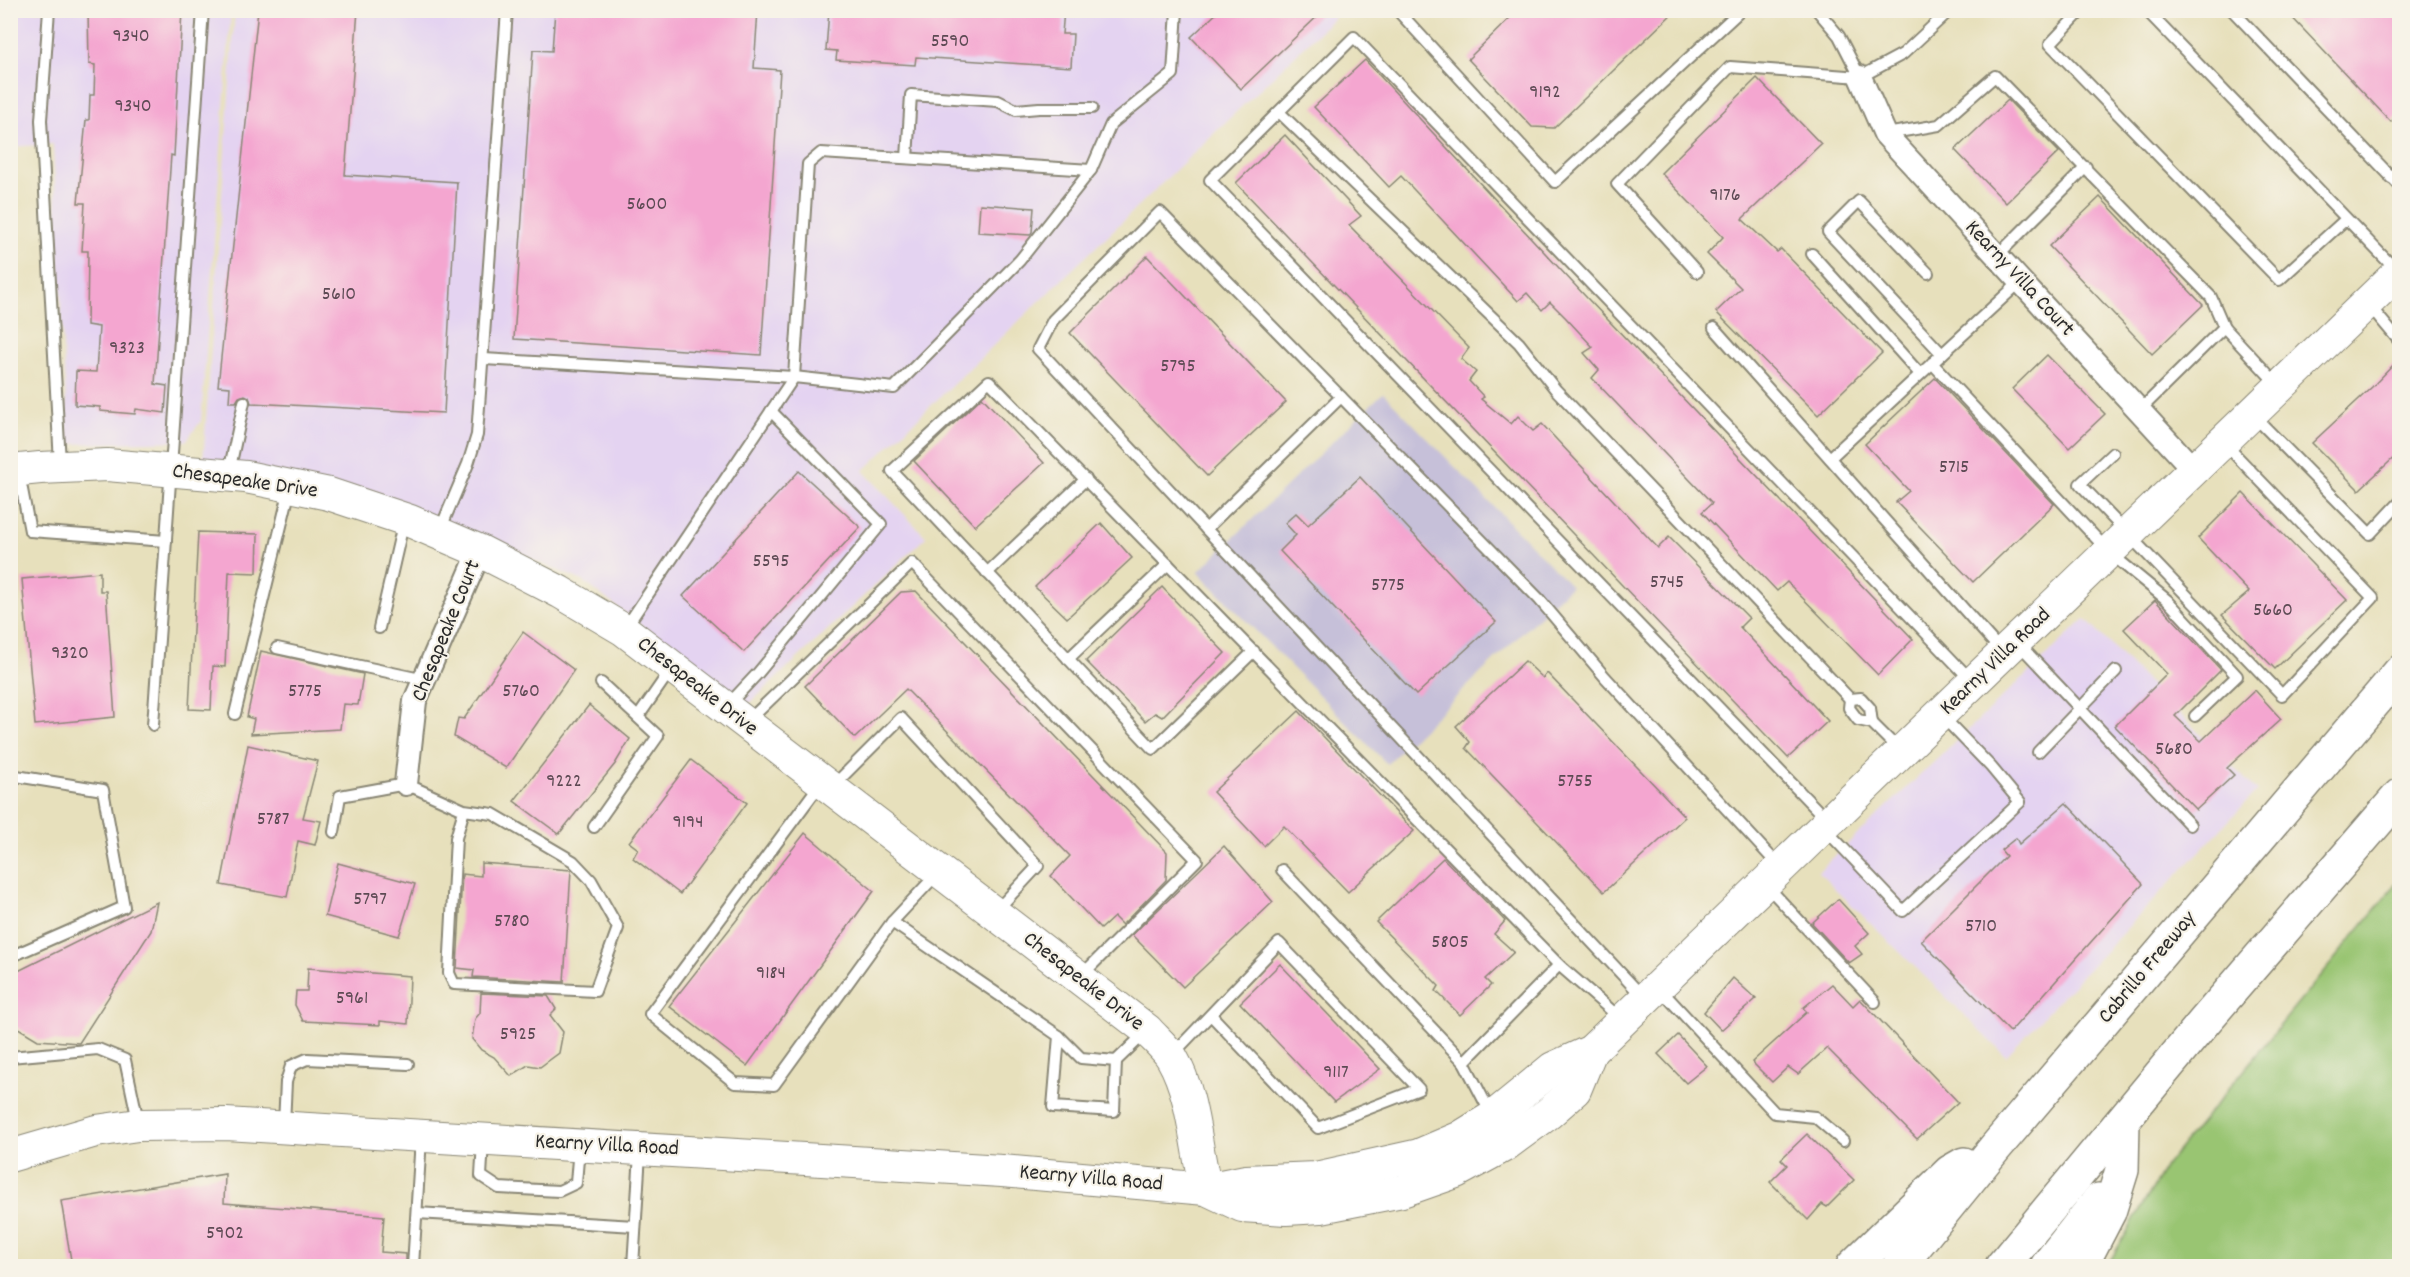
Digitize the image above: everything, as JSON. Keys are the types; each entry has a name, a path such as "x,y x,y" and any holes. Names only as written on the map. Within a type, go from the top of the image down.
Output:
{"highway":[{"name":"Cabrillo Freeway","path":"1899,1266 1995,1148 2400,672"},
{"path":"2002,1266 2204,1022 2400,795"},
{"path":"2081,1266 2109,1212 2122,1170 2123,1120"},
{"path":"1853,1266 1950,1172 1995,1148"},
{"path":"2047,1266 2122,1170"}],"main road":[{"name":"Kearny Villa Road","path":"10,1156 96,1131 138,1125 180,1123 284,1126 1002,1171 1206,1189 1246,1181 1315,1178 1419,1155 1459,1138 1493,1117 1553,1068 1591,1051 2399,272"},
{"name":"Chesapeake Drive","path":"14,471 107,465 228,476 329,494 404,519 480,551 560,592 624,630 1147,1030 1171,1057 1186,1088 1197,1156 1206,1189"},
{"name":"Kearny Villa Road","path":"1206,1189 1242,1206 1286,1209 1321,1207 1402,1191 1456,1172 1504,1146 1558,1105 1575,1089 1591,1051"}],"street":[{"name":"Kearny Villa Court","path":"1860,77 1885,134 2195,471"},
{"name":"Chesapeake Court","path":"406,784 416,701 480,551"}],"lane":[{"path":"49,10 41,120 60,467"},
{"path":"153,725 203,10"},
{"path":"439,533 468,464 477,435 507,10"},
{"path":"484,359 794,377 894,388 1020,260 1091,170 1111,124 1173,74 1178,10"},
{"path":"1402,10 1400,13 1555,182 1741,10"},
{"path":"1816,10 1839,36 1860,77"},
{"path":"1697,273 1617,184 1730,67 1860,77 1903,54 1950,10"},
{"path":"2082,10 2050,44 2278,280 2346,219"},
{"path":"2146,10 2399,272"},
{"path":"2232,10 2400,186"},
{"path":"1941,715 1991,767 2019,802 1903,910 1826,825 1210,180 1354,37 1974,683"},
{"path":"1885,134 1939,125 1995,75 2211,297 2224,327 2280,387"},
{"path":"907,158 912,95 998,101 1016,110 1092,108"},
{"path":"1279,112 1519,343 1556,390 1850,699 1861,698 1870,708 1872,723 1902,753"},
{"path":"624,630 794,377 808,164 820,153 1091,170"},
{"path":"1998,255 2086,167"},
{"path":"2391,178 2400,169"},
{"path":"1928,273 1859,201 1828,232 1942,354"},
{"path":"1843,1141 1815,1116 1775,1113 1651,993 1206,529 1038,349 1053,320 1160,212 1539,599 1773,876 1875,1002"},
{"path":"1812,254 1920,374"},
{"path":"1830,458 2021,280"},
{"path":"2367,303 2400,342"},
{"path":"2140,410 2224,327"},
{"path":"1714,328 1830,458 2011,648 2080,709 2190,825"},
{"path":"1932,363 2119,544 2282,695 2373,598 2224,442"},
{"path":"1254,651 1153,749 891,471 989,381 1254,651 1559,965 1623,1020"},
{"path":"1206,529 1341,397"},
{"path":"228,476 240,431 244,402"},
{"path":"735,716 758,673 881,524 771,411"},
{"path":"2252,415 2370,534 2400,502"},
{"path":"2113,453 2080,484 2119,544 2237,676 2195,716"},
{"path":"14,471 30,531 166,541"},
{"path":"987,573 1086,479"},
{"path":"235,714 291,486"},
{"path":"379,628 404,519"},
{"path":"735,716 912,563 1197,860 1078,978"},
{"path":"1068,659 1168,564"},
{"path":"277,648 425,680"},
{"path":"638,717 672,668"},
{"path":"2038,753 2116,671"},
{"path":"594,827 658,736 601,683"},
{"path":"939,872 892,922 774,1085 735,1083 650,1014 826,785 901,718 1038,866 994,913"},
{"path":"10,775 103,790 124,907 10,957"},
{"path":"334,832 340,796 406,784 464,810 493,814 573,861 591,880 618,928 596,991 454,984 449,972 456,838 464,810"},
{"path":"1282,870 1464,1062 1493,1117"},
{"path":"892,922 1059,1036 1081,1058 1116,1061"},
{"path":"1171,1057 1279,943 1419,1089 1318,1128 1211,1015"},
{"path":"1464,1062 1559,965"},
{"path":"1059,1036 1053,1107 1114,1111 1116,1061 1147,1030"},
{"path":"10,1057 98,1049 125,1060 138,1125"},
{"path":"284,1126 286,1082 291,1066 307,1059 408,1064"},
{"path":"413,1266 422,1136"},
{"path":"483,1139 481,1176 499,1188 558,1191 576,1183 579,1144"},
{"path":"633,1266 641,1148"},
{"path":"417,1213 635,1226"}],"shaded area":[{"path":"11,11 231,11 201,421 186,441 68,444 53,144 11,147"},
{"path":"235,11 1341,11 863,471 926,537 747,706 583,581 389,499 203,463"},
{"path":"1383,393 1571,586 1387,764 1198,572"},
{"path":"2085,619 2257,791 2006,1056 1818,872"}],"green space":[{"path":"2399,880 2399,1266 2107,1266 2167,1164"}],"building":[{"path":"88,10 182,10 174,156 171,155 155,384 167,386 165,413 136,409 135,414 100,411 100,407 75,405 76,371 96,372 99,327 87,325 88,251 82,251 85,203 78,203 86,120 89,120 90,95 94,95 95,65 89,64"},
{"path":"258,10 358,10 345,175 457,182 444,413 251,403 249,397 245,395 239,397 236,402 229,402 230,387 218,386"},
{"path":"555,10 758,10 754,68 780,70 761,355 514,339 533,50 552,51"},
{"path":"829,10 1064,10 1062,34 1073,34 1071,67 916,57 915,65 836,60 837,51 826,50"},
{"path":"1220,10 1324,10 1241,89 1191,37"},
{"path":"1518,10 1676,10 1554,128 1532,127 1468,59"},
{"path":"2285,10 2400,10 2400,114 2391,122"},
{"path":"1365,60 1587,298 1913,639 1878,675 1787,582 1777,591 1702,512 1712,503 1592,378 1599,370 1584,353 1593,347 1566,318 1550,302 1542,310 1527,293 1518,301 1401,176 1389,187 1314,107"},
{"path":"1757,78 1821,144 1742,219 1777,252 1781,249 1882,353 1818,415 1716,312 1741,288 1707,254 1723,237 1661,173"},
{"path":"2008,100 2059,152 2006,203 1955,150"},
{"path":"1285,135 1361,216 1349,225 1469,348 1461,359 1476,372 1469,381 1484,397 1481,399 1511,424 1518,416 1533,431 1542,424 1658,548 1669,537 1749,618 1740,627 1828,721 1788,758 1236,183"},
{"path":"2100,197 2203,305 2152,354 2049,246"},
{"path":"980,204 1034,208 1032,232 1030,235 978,232"},
{"path":"1147,256 1286,402 1207,476 1070,333"},
{"path":"2047,355 2105,414 2069,448 2012,389"},
{"path":"2400,358 2400,452 2359,490 2312,443"},
{"path":"1935,378 2054,504 1973,582 1896,502 1909,491 1865,444"},
{"path":"982,397 1044,463 975,526 914,461"},
{"path":"799,471 860,527 744,652 683,596"},
{"path":"1360,477 1496,622 1416,695 1280,551 1296,535 1285,523 1296,513 1308,525"},
{"path":"2243,493 2347,600 2275,669 2222,615 2249,592 2198,538"},
{"path":"1101,523 1132,558 1067,618 1035,587"},
{"path":"198,532 258,534 257,573 229,572 225,667 213,666 211,710 189,709"},
{"path":"100,572 100,591 106,591 115,717 35,725 22,579"},
{"path":"1162,587 1225,653 1162,717 1155,713 1145,721 1086,661"},
{"path":"916,591 1167,852 1166,880 1122,925 1114,917 1101,929 1051,876 1070,856 906,689 855,738 805,686 901,592"},
{"path":"2155,600 2221,670 2175,716 2201,741 2255,690 2281,719 2227,768 2234,775 2196,810 2115,726 2167,674 2124,629"},
{"path":"523,632 574,670 506,768 454,737 458,718 464,719"},
{"path":"261,651 363,674 358,705 343,704 340,729 251,734 254,719 247,717"},
{"path":"1525,661 1543,678 1547,673 1685,817 1604,892 1466,748 1470,742 1456,726"},
{"path":"589,705 630,739 615,764 559,834 514,801"},
{"path":"1299,711 1414,831 1348,892 1284,826 1264,846 1213,792"},
{"path":"248,745 318,761 303,818 321,821 315,845 298,841 287,897 221,885"},
{"path":"691,760 747,803 680,894 633,858 638,849 629,842"},
{"path":"2066,803 2143,884 2010,1032 1921,941 2006,856 2001,850 2016,838 2019,844"},
{"path":"805,833 874,891 747,1066 669,1006"},
{"path":"1224,846 1273,902 1183,987 1132,935"},
{"path":"1443,858 1505,921 1494,934 1514,952 1485,979 1491,985 1460,1015 1436,991 1439,986 1376,922"},
{"path":"338,863 415,884 399,936 325,916"},
{"path":"481,863 571,870 564,982 473,977 474,970 457,968 462,874 481,876"},
{"path":"1838,899 1869,933 1855,946 1862,954 1849,963 1812,923"},
{"path":"157,902 151,931 79,1043 38,1040 10,1023 10,975"},
{"path":"1280,964 1380,1069 1334,1102 1240,1003"},
{"path":"308,968 410,976 408,1024 380,1021 380,1025 303,1021 295,1005 296,991 307,991"},
{"path":"1733,978 1756,999 1721,1030 1704,1012"},
{"path":"1832,984 1853,1006 1860,999 1958,1102 1917,1139 1827,1048 1798,1074 1788,1067 1772,1082 1752,1062 1807,1012 1803,1008"},
{"path":"481,993 548,996 556,1009 550,1015 563,1032 559,1053 540,1067 528,1065 511,1076 494,1057 481,1050 472,1039 475,1019 480,1013"},
{"path":"1678,1035 1707,1066 1686,1083 1658,1054"},
{"path":"1807,1134 1854,1180 1827,1207 1822,1204 1808,1220 1770,1182 1787,1165 1781,1159"},
{"path":"225,1174 224,1203 384,1216 381,1252 406,1254 406,1266 72,1266 61,1201"}]}
